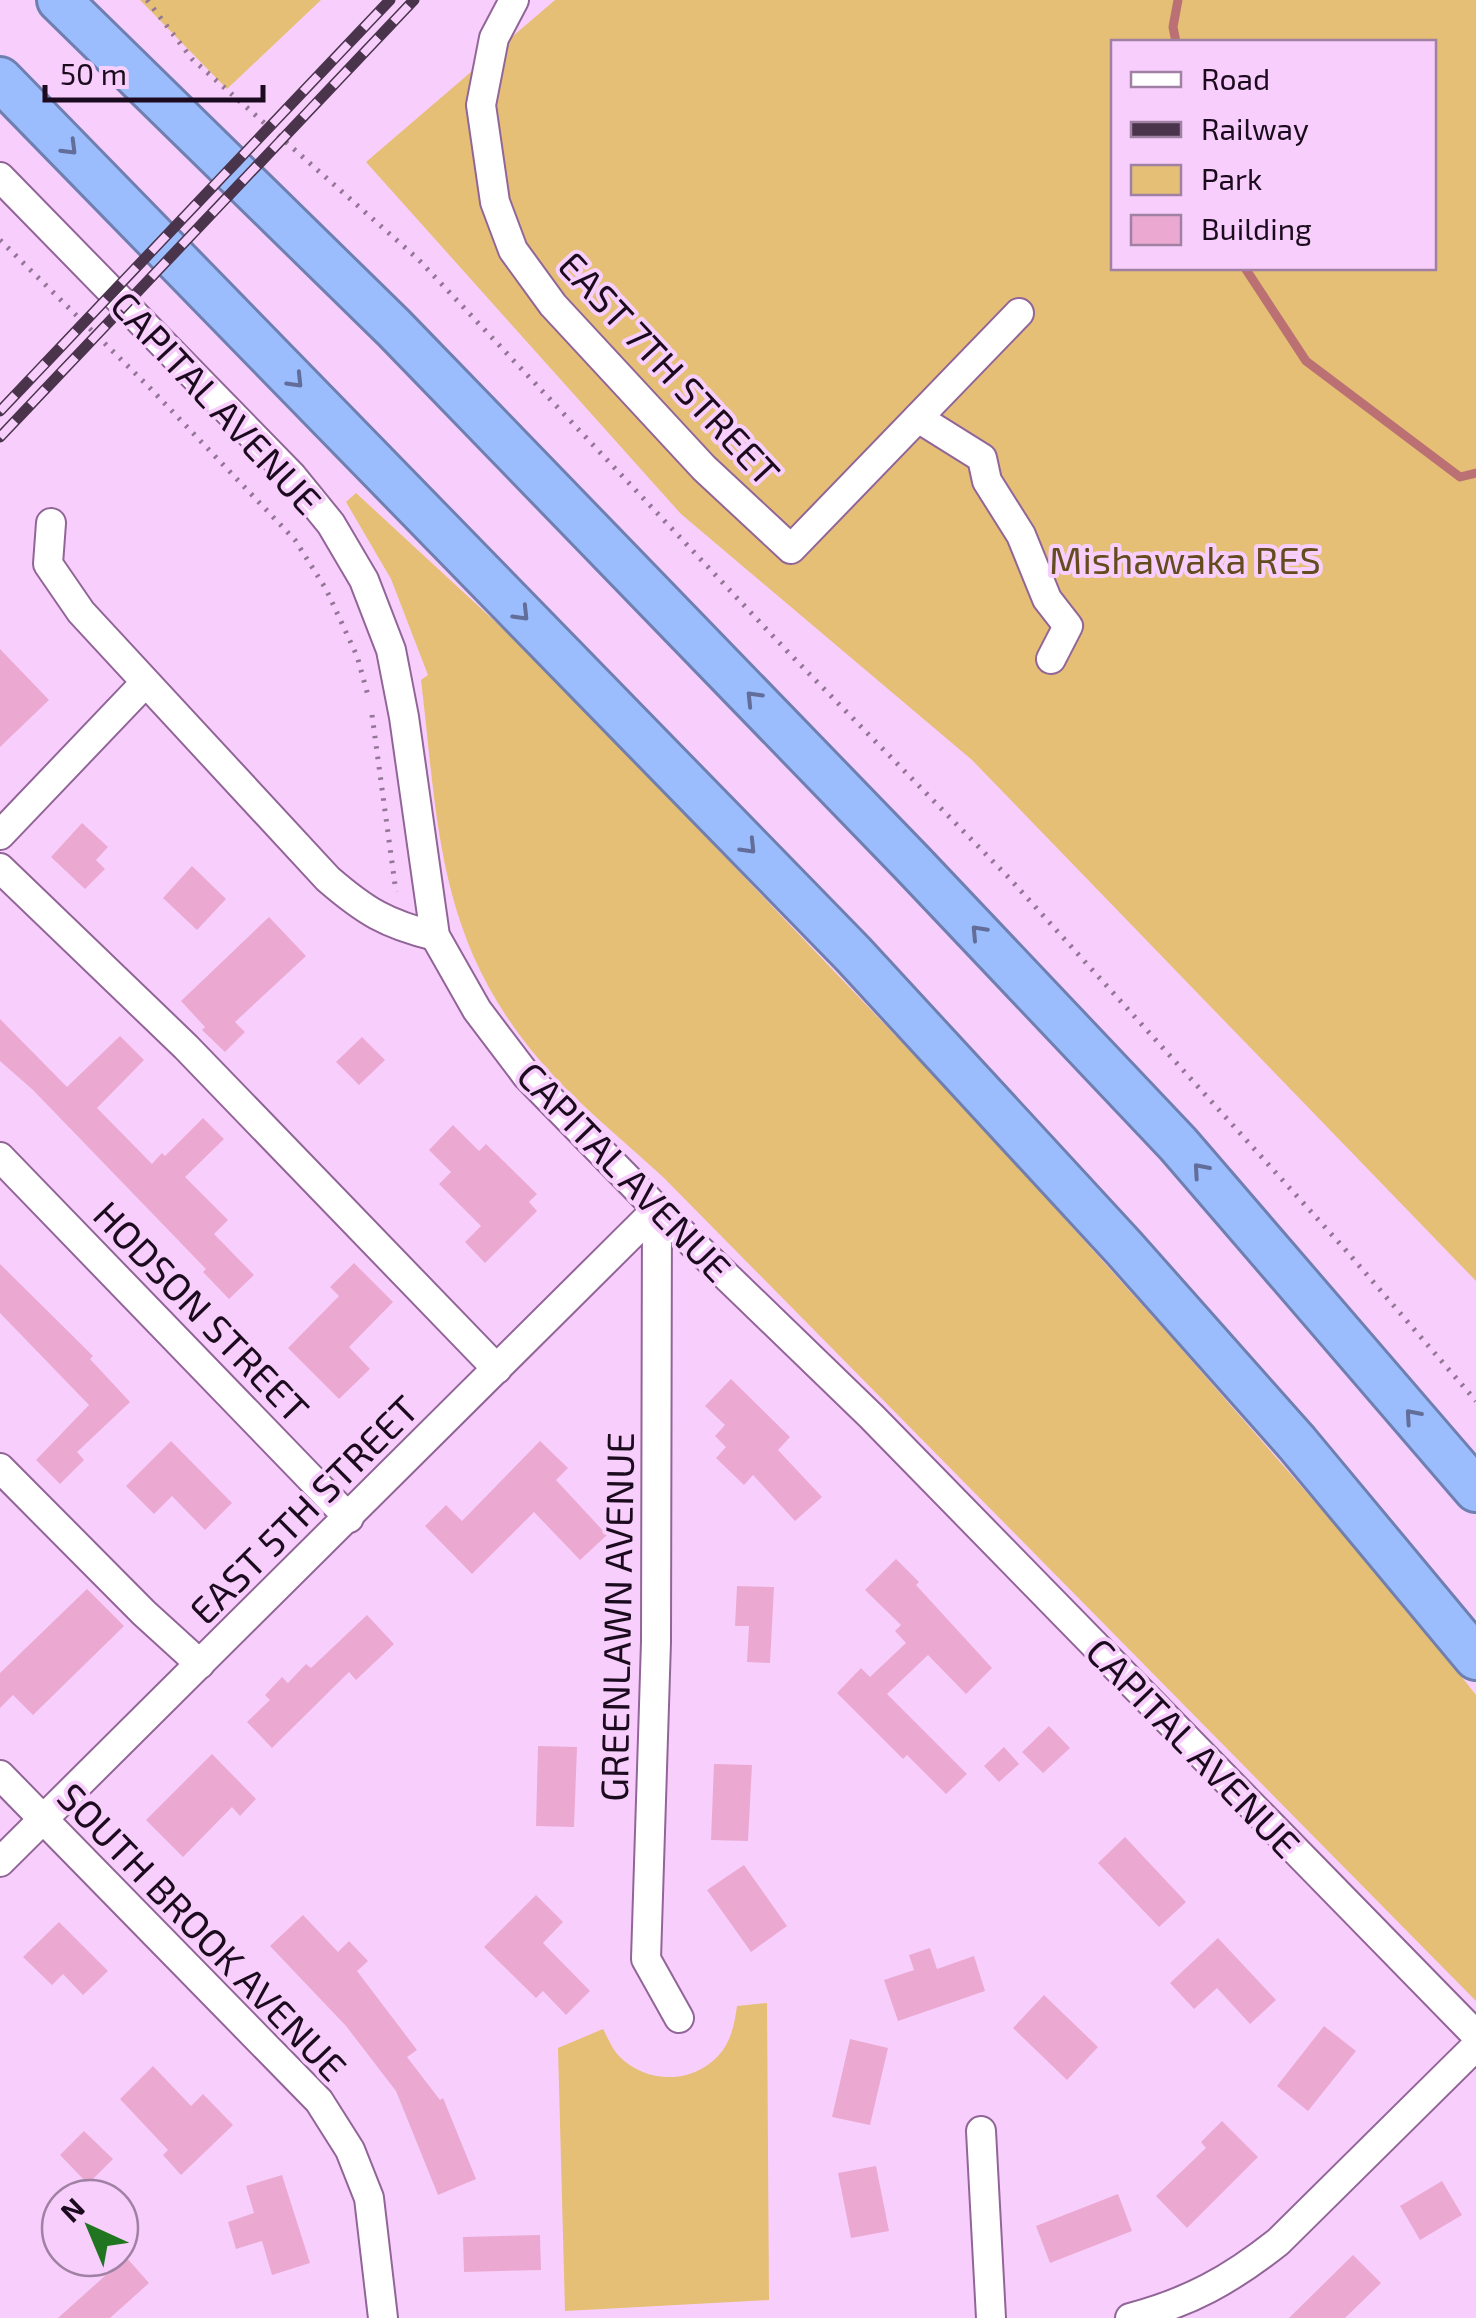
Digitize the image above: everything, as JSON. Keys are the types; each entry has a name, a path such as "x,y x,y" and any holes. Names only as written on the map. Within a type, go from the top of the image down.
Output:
{"highway":[{"path":"59,0 394,328 912,863 1178,1144 1476,1490"},
{"name":"CAPITAL AVENUE","path":"0,79 853,954 1124,1248 1297,1443 1476,1658"}],"street":[{"name":"EAST 7TH STREET","path":"514,0 494,38 480,105 495,202 513,250 553,305 704,468 791,549 918,418"},
{"name":"CAPITAL AVENUE","path":"0,177 292,476 331,524 356,566 391,650 435,936 477,1010 527,1076 657,1209 872,1416 1476,2035"},
{"path":"1020,312 918,418 982,458 987,481 1021,535 1047,599 1068,626 1051,659"},
{"path":"51,523 48,564 82,612 328,879 365,910 403,928 435,936"},
{"path":"0,836 145,682"},
{"path":"0,868 186,1046 498,1369"},
{"name":"HODSON STREET","path":"0,1157 349,1518"},
{"name":"EAST 5TH STREET","path":"0,1862 657,1209"},
{"name":"GREENLAWN AVENUE","path":"657,1209 656,1642 646,1960 679,2018"},
{"path":"0,1468 200,1664"},
{"name":"SOUTH BROOK AVENUE","path":"0,1775 319,2101 350,2150 369,2198 383,2318"},
{"path":"1130,2318 1203,2294 1244,2270 1278,2242 1476,2046"},
{"path":"982,2131 991,2318"}],"path":[{"path":"146,0 192,58 418,260 1011,880 1343,1247 1476,1401"},
{"path":"0,240 149,386 294,540 326,588 357,656 370,704 403,928"}],"green space":[{"path":"140,0 321,0 227,89"},
{"name":"Mishawaka RES","path":"555,0 1476,0 1476,1281 972,760 681,514 366,162"},
{"path":"356,493 539,662 975,1119 1398,1597 1476,1695 1476,2001 664,1178 579,1101 532,1051 477,964 460,920 447,875 432,781 421,680 428,675 391,579 346,502"},
{"path":"767,2003 769,2300 565,2311 558,2048 603,2029 617,2053 631,2066 658,2076 687,2075 713,2061 723,2050 737,2006"}],"building":[{"path":"0,649 49,700 0,747"},
{"path":"82,823 108,847 96,860 105,869 85,889 51,857"},
{"path":"192,866 226,899 197,930 163,898"},
{"path":"269,917 306,956 235,1022 245,1032 225,1052 202,1030 205,1027 181,1001"},
{"path":"0,1019 67,1087 120,1036 144,1060 97,1108 152,1164 203,1118 224,1139 185,1177 228,1220 214,1234 254,1275 229,1299 203,1272 206,1269 33,1090 0,1061"},
{"path":"362,1037 385,1060 359,1085 336,1062"},
{"path":"453,1125 479,1151 486,1144 537,1194 529,1202 537,1211 485,1263 465,1242 481,1226 439,1184 451,1172 429,1150"},
{"path":"354,1263 393,1302 349,1347 370,1369 339,1399 288,1348 339,1296 330,1287"},
{"path":"0,1264 93,1356 90,1359 130,1402 77,1452 84,1460 60,1484 36,1460 89,1405 0,1313"},
{"path":"731,1379 790,1437 778,1450 822,1497 795,1521 753,1475 744,1485 716,1458 726,1447 715,1436 725,1425 705,1406"},
{"path":"171,1441 232,1503 205,1530 172,1496 154,1514 126,1486"},
{"path":"540,1441 568,1468 556,1480 607,1535 580,1560 534,1512 472,1574 425,1526 446,1505 462,1521"},
{"path":"896,1559 992,1668 966,1694 928,1655 887,1694 967,1774 946,1794 907,1755 903,1759 837,1693 861,1668 870,1677 906,1643 895,1631 901,1625 865,1590"},
{"path":"737,1586 774,1587 770,1663 747,1662 749,1626 735,1626"},
{"path":"87,1589 124,1626 33,1715 13,1695 0,1708 0,1673"},
{"path":"367,1615 394,1644 356,1680 349,1672 272,1748 247,1722 270,1700 265,1695 282,1677 288,1683 306,1664 311,1668"},
{"path":"1049,1726 1070,1748 1043,1773 1022,1752"},
{"path":"538,1746 577,1747 574,1827 536,1826"},
{"path":"1004,1747 1019,1764 999,1782 984,1766"},
{"path":"212,1754 256,1799 240,1816 232,1807 183,1857 146,1820"},
{"path":"714,1764 752,1765 748,1841 711,1840"},
{"path":"1125,1837 1186,1902 1159,1927 1098,1863"},
{"path":"744,1865 787,1926 751,1952 707,1890"},
{"path":"536,1895 563,1922 543,1943 590,1991 566,2015 543,1991 536,1998 484,1947"},
{"path":"303,1915 338,1952 349,1941 368,1961 357,1971 417,2050 407,2057 440,2100 443,2098 476,2179 438,2195 396,2091 346,2026 270,1946"},
{"path":"59,1922 108,1971 83,1995 63,1974 52,1985 23,1957"},
{"path":"1218,1938 1276,2000 1250,2024 1217,1988 1194,2009 1170,1983"},
{"path":"930,1948 937,1969 974,1956 985,1991 898,2021 884,1980 914,1970 909,1955"},
{"path":"1044,1995 1098,2047 1067,2080 1013,2028"},
{"path":"1324,2026 1356,2051 1308,2111 1277,2086"},
{"path":"850,2039 888,2048 870,2125 832,2117"},
{"path":"153,2066 191,2106 203,2094 233,2125 181,2175 163,2155 168,2150 120,2099"},
{"path":"1222,2121 1258,2157 1187,2228 1156,2196 1206,2148 1201,2142"},
{"path":"84,2131 113,2159 94,2178 82,2178 60,2155"},
{"path":"876,2166 889,2231 851,2238 838,2173"},
{"path":"282,2175 310,2263 272,2275 262,2241 236,2249 228,2222 254,2213 246,2186"},
{"path":"1442,2181 1462,2215 1420,2240 1400,2206"},
{"path":"1118,2194 1132,2231 1050,2263 1036,2226"},
{"path":"540,2235 541,2270 464,2272 463,2237"},
{"path":"1353,2255 1381,2283 1345,2318 1289,2318"},
{"path":"140,2273 149,2283 110,2318 58,2318 103,2278 140,2278"}],"waterway":[{"path":"1176,40 1173,27 1178,0"},
{"path":"1246,270 1306,361 1460,477 1476,473"}],"railway":[{"path":"0,411 390,0"},
{"path":"0,437 414,0"}]}
